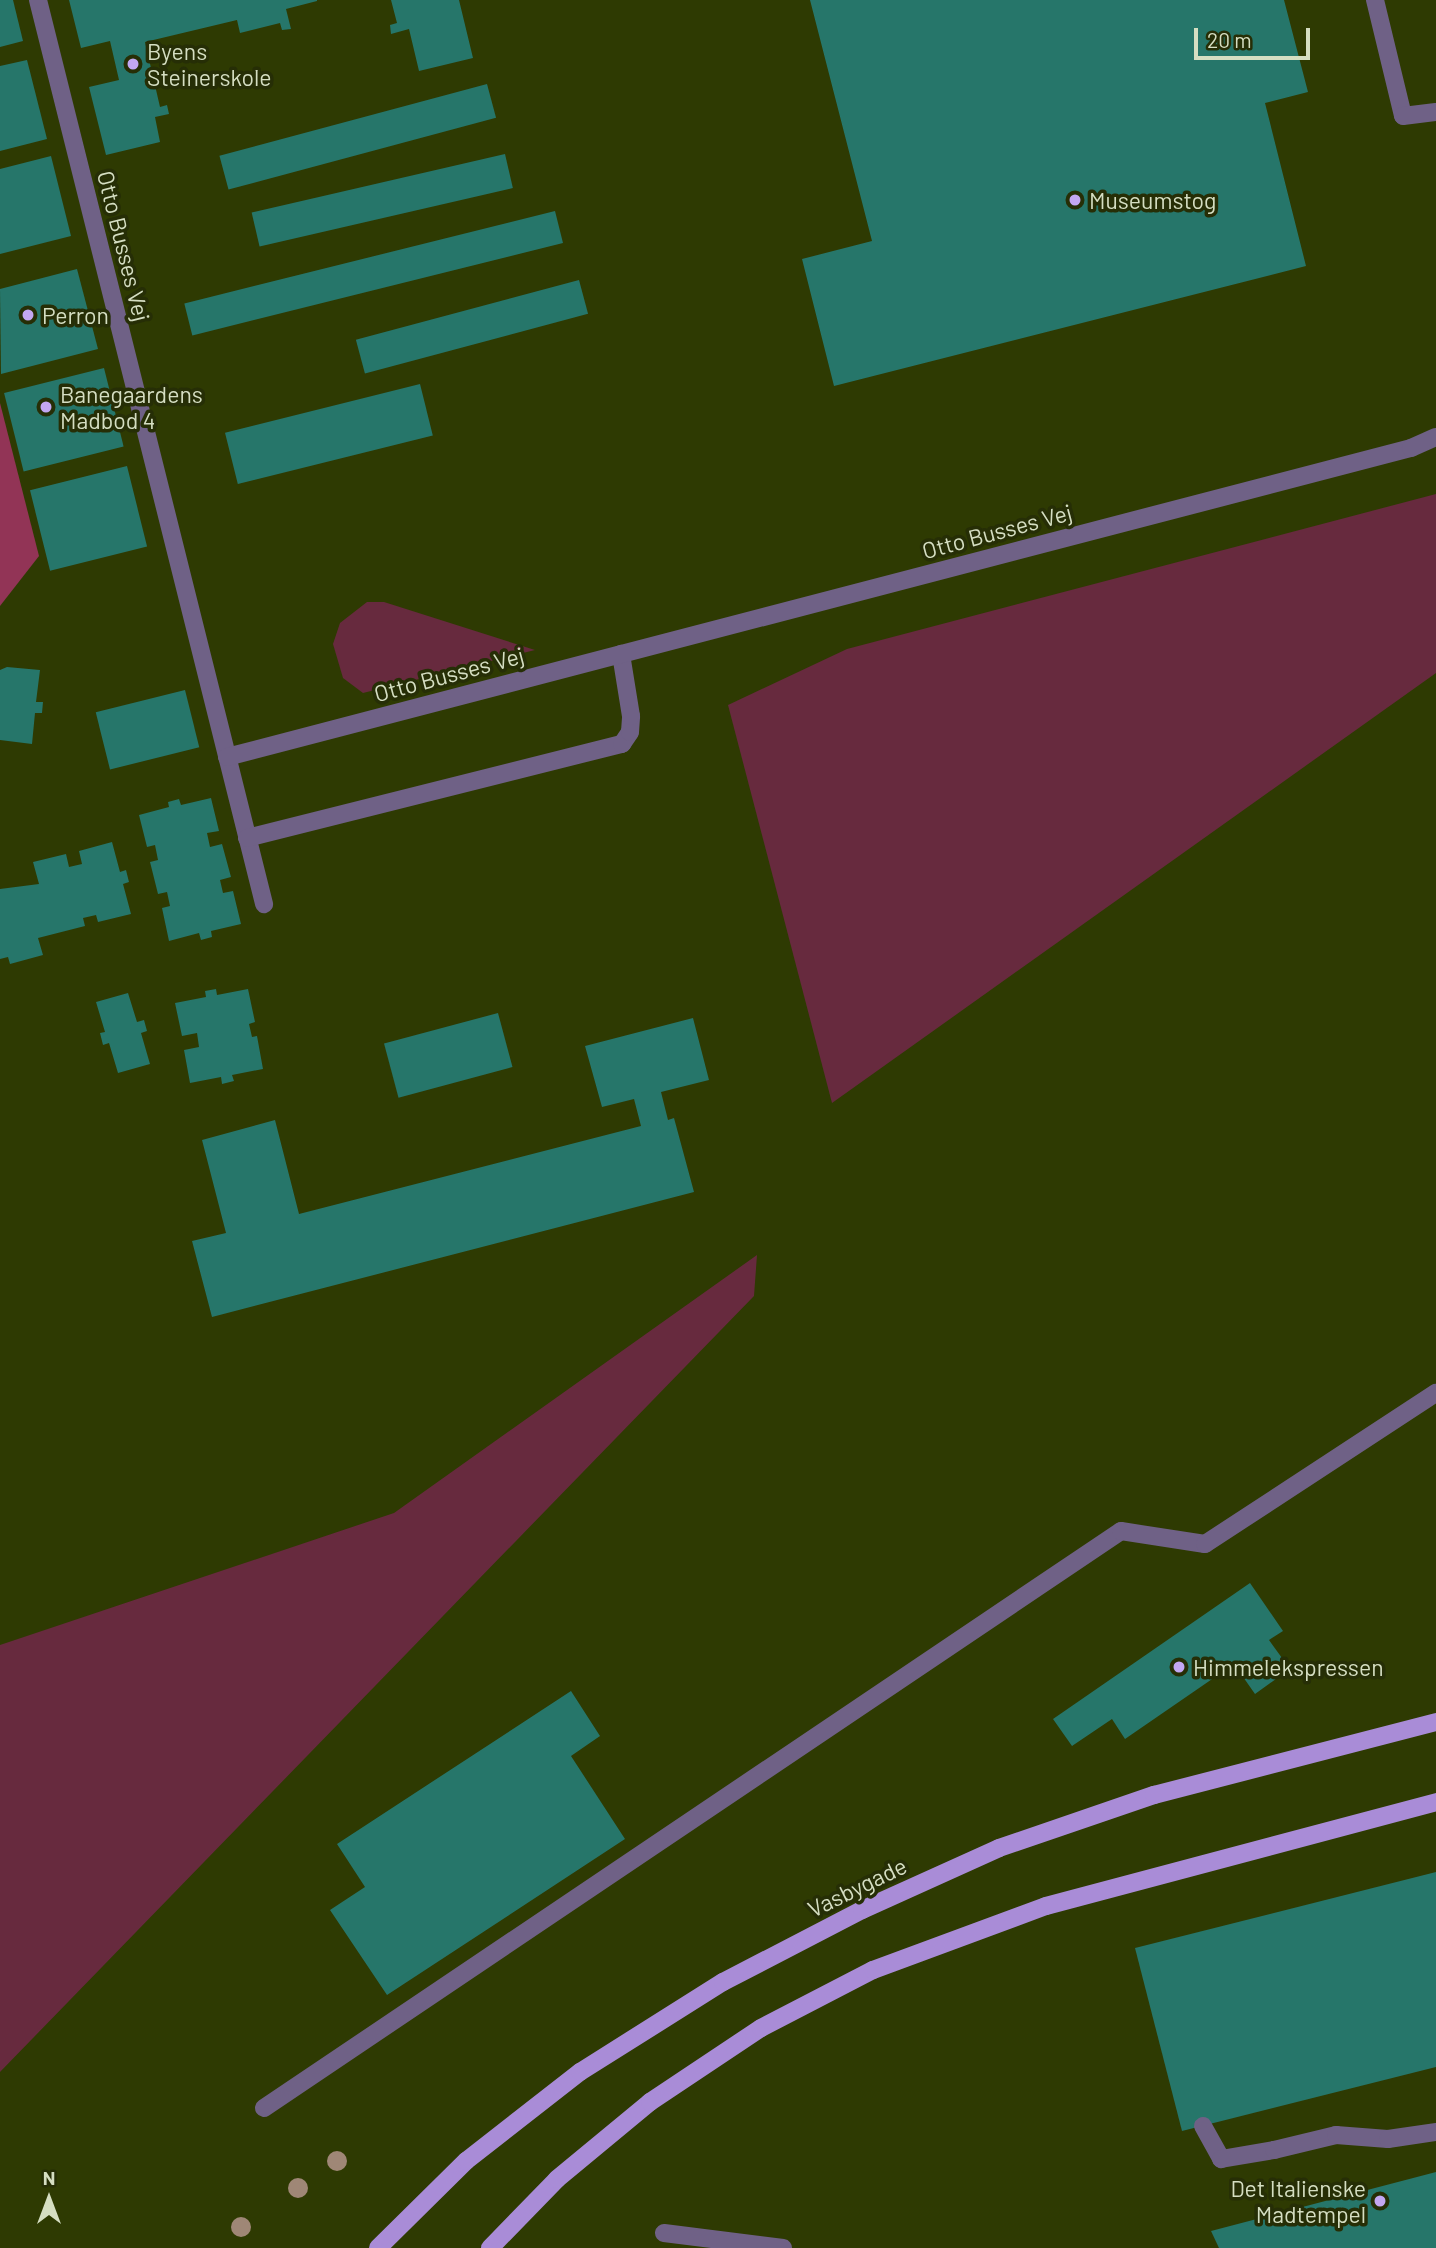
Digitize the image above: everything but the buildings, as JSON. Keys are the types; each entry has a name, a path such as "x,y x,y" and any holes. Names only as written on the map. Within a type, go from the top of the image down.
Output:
{"main road":[{"name":"Vasbygade","path":"378,2248 466,2161 580,2072 723,1982 862,1910 999,1848 1154,1795 1436,1722"},
{"path":"490,2248 557,2179 650,2102 761,2028 873,1970 1046,1906 1436,1802"}],"street":[{"name":"Otto Busses Vej","path":"38,0 227,757 1411,448 1436,437"},
{"path":"1375,0 1403,116 1436,112"},
{"path":"247,838 622,744 630,732 631,716 621,654"},
{"path":"227,757 264,904"},
{"path":"264,2108 1121,1531 1205,1544 1436,1392"},
{"path":"1203,2126 1221,2159 1336,2135 1388,2139 1436,2132"},
{"path":"664,2233 782,2248"}],"shaded area":[{"path":"0,403 39,556 0,606"},
{"path":"1436,494 1436,673 832,1103 728,705 847,649"},
{"path":"367,602 384,602 535,650 363,693 343,678 333,644 340,623"},
{"path":"757,1255 754,1296 0,2072 0,1645 394,1513"}],"place":[{"name":"Byens Steinerskole","path":"133,64"},
{"name":"Museumstog","path":"1075,200"},
{"name":"Perron","path":"28,315"},
{"name":"Banegaardens Madbod 4","path":"46,407"},
{"name":"Himmelekspressen","path":"1179,1667"},
{"name":"Det Italienske Madtempel","path":"1380,2201"}]}
